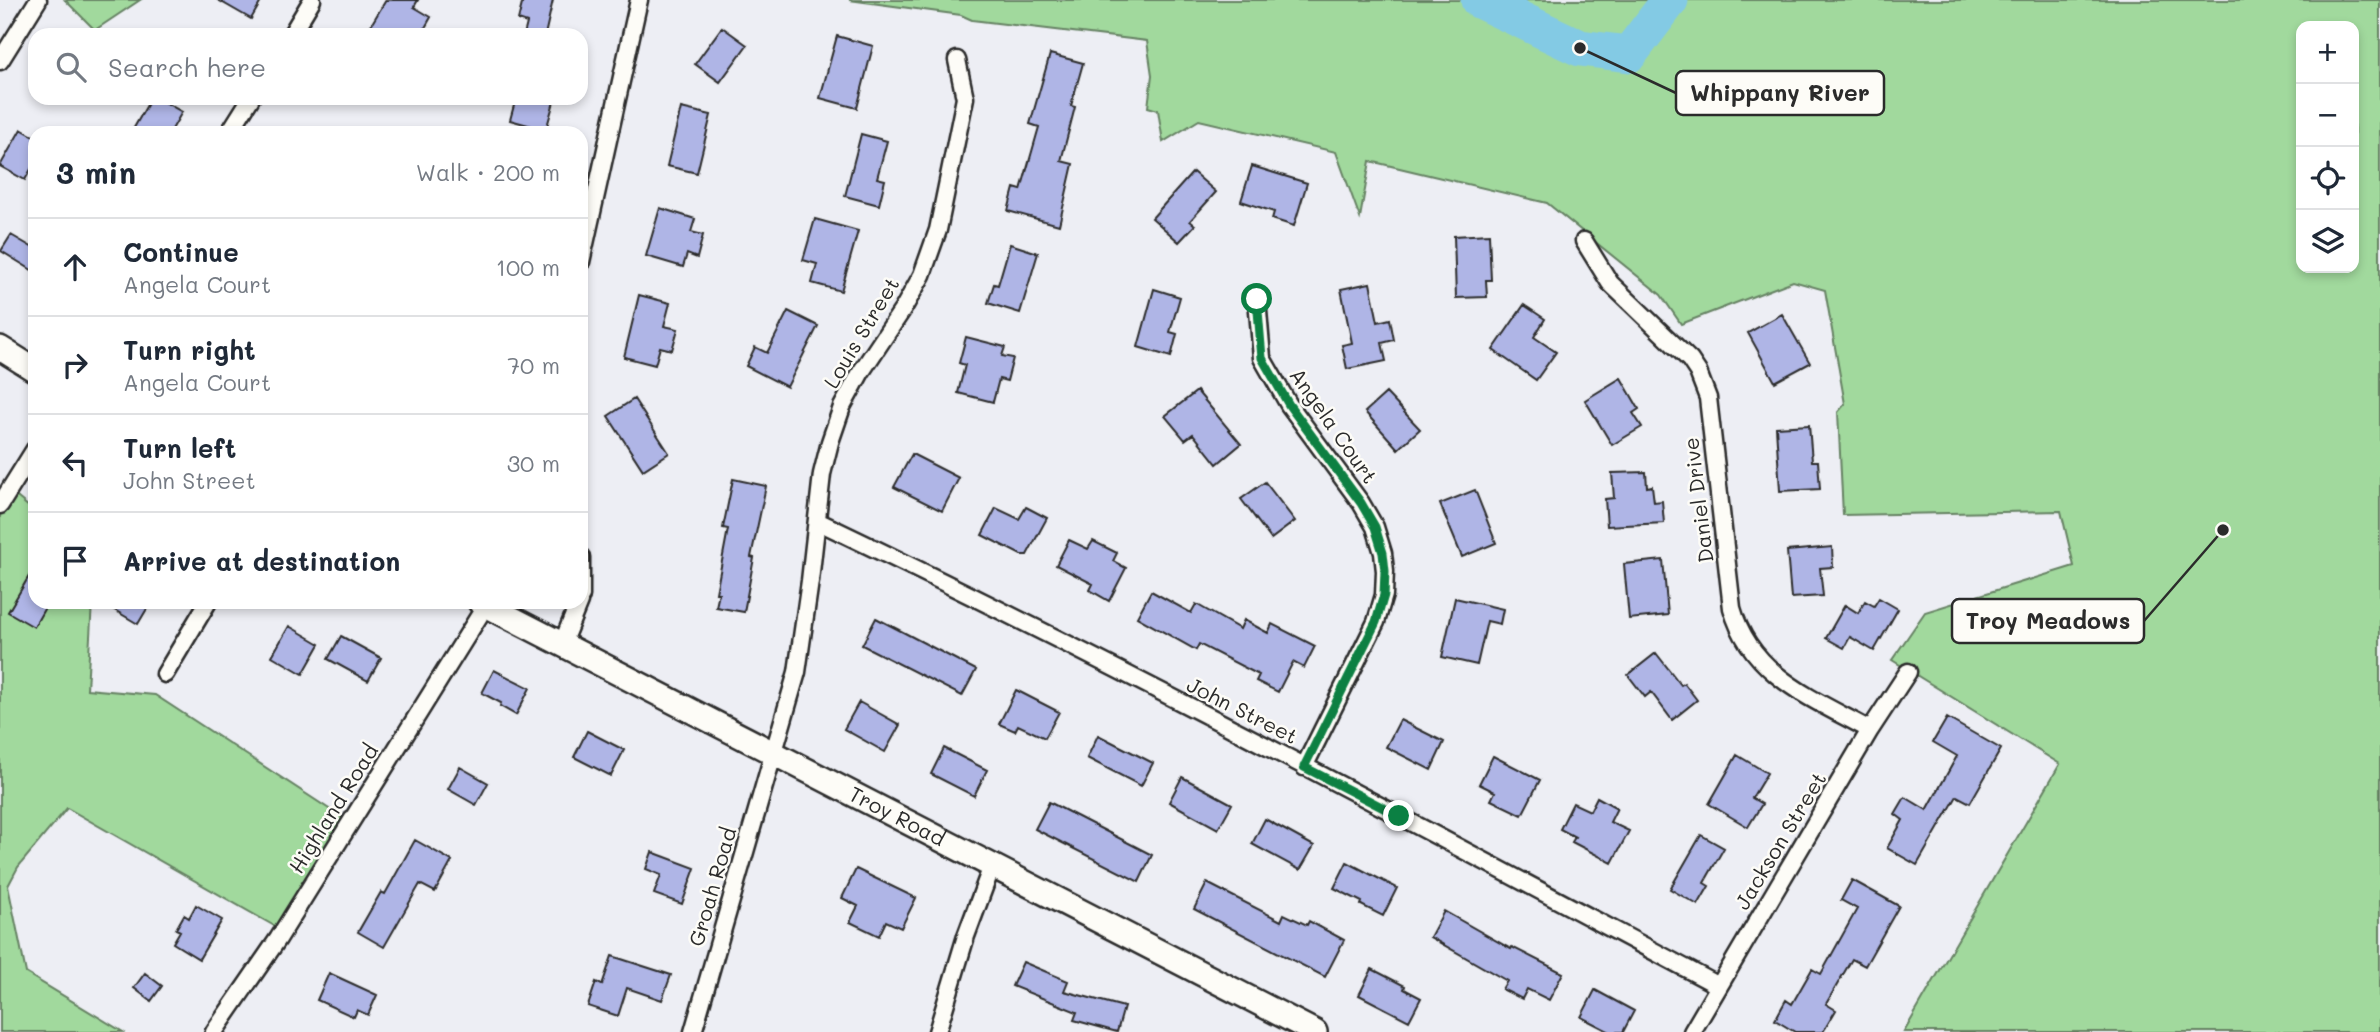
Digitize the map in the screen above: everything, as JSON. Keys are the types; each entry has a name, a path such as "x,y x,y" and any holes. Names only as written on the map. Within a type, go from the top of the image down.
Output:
{"street":[{"path":"0,61 38,0"},
{"path":"294,28 312,0"},
{"path":"588,230 639,0"},
{"name":"Louis Street","path":"772,753 796,672 822,474 830,442 842,407 861,372 922,275 938,230 965,98 957,60"},
{"path":"233,126 247,105"},
{"name":"Daniel Drive","path":"1584,241 1610,282 1690,360 1704,385 1708,398 1732,608 1743,638 1769,670 1870,730"},
{"name":"Angela Court","path":"1257,299 1262,358 1289,405 1361,503 1375,527 1385,571 1384,595 1376,622 1304,767"},
{"path":"0,348 28,366"},
{"path":"0,505 28,460"},
{"name":"John Street","path":"817,521 926,573 1304,767 1719,986"},
{"path":"165,674 204,609"},
{"name":"Highland Road","path":"214,1032 278,939 479,609"},
{"name":"Troy Road","path":"495,609 1315,1032"},
{"path":"562,644 576,609"},
{"name":"Jackson Street","path":"1692,1032 1870,730 1908,672"},
{"name":"Groah Road","path":"693,1032 772,753"},
{"path":"937,1032 966,936 992,866"}],"green space":[{"path":"65,0 140,0 98,28 93,28"},
{"path":"849,0 2380,0 2380,1032 1904,1032 2060,764 1892,660 1925,612 2074,566 2061,511 1843,515 1838,412 1845,404 1825,290 1793,281 1681,324 1661,295 1547,203 1370,161 1360,218 1336,152 1199,120 1163,142 1158,110 1148,107 1152,75 1147,41 972,20 961,15"},
{"path":"6,488 28,506 28,609 92,609 87,689 155,695 346,820 278,928 67,808 18,867 8,886 26,973 123,1032 0,1032 0,500"}],"building":[{"path":"218,0 262,0 251,19"},
{"path":"386,0 418,0 414,7 431,17 425,28 369,28"},
{"path":"523,0 553,0 547,28 526,28 527,23 518,20"},
{"path":"722,27 747,45 720,82 695,64"},
{"path":"837,36 873,46 857,108 820,98"},
{"path":"1050,54 1083,63 1071,106 1075,107 1061,161 1073,164 1059,225 1008,211 1014,188 1021,190 1039,127 1030,124"},
{"path":"147,105 170,105 182,112 174,126 135,126"},
{"path":"514,105 553,105 547,126 532,126 510,120"},
{"path":"681,108 711,115 697,173 667,166"},
{"path":"21,129 28,133 28,175 25,180 0,166"},
{"path":"861,134 887,141 877,178 885,180 879,205 845,196"},
{"path":"1252,166 1307,183 1294,226 1272,219 1274,212 1241,201"},
{"path":"1193,172 1216,192 1190,221 1195,225 1179,242 1152,218"},
{"path":"660,208 695,219 691,232 703,235 697,258 687,254 683,267 646,256"},
{"path":"815,219 858,231 841,291 812,283 817,264 803,260"},
{"path":"1489,234 1491,280 1486,280 1487,297 1456,298 1454,236"},
{"path":"11,235 28,245 28,268 1,251"},
{"path":"1010,244 1038,253 1020,313 988,303 994,284 998,285"},
{"path":"1370,283 1378,322 1390,319 1394,340 1382,343 1386,361 1347,369 1342,345 1352,343 1341,289"},
{"path":"1154,289 1180,297 1170,332 1177,334 1171,357 1138,347"},
{"path":"639,295 670,303 664,326 678,329 672,350 660,347 655,365 624,357"},
{"path":"1524,305 1545,319 1534,337 1556,352 1536,380 1493,350"},
{"path":"788,311 818,326 787,387 746,366 755,347 767,353"},
{"path":"1782,314 1810,363 1775,382 1748,333"},
{"path":"966,337 1005,347 1002,356 1013,358 1007,381 999,379 993,402 958,393 965,365 959,363"},
{"path":"1621,378 1639,409 1633,413 1642,427 1612,445 1585,400"},
{"path":"1197,391 1241,444 1217,464 1193,434 1185,440 1165,416"},
{"path":"1386,393 1420,429 1398,449 1365,412"},
{"path":"634,399 669,453 643,470 608,416"},
{"path":"1809,425 1812,461 1818,461 1820,489 1780,491 1776,427"},
{"path":"912,454 959,478 942,511 894,487"},
{"path":"1646,472 1647,487 1652,486 1654,502 1662,501 1664,523 1607,526 1605,499 1614,498 1612,473"},
{"path":"733,479 766,486 751,557 754,558 744,612 716,607 719,593 716,593 728,529 723,528"},
{"path":"1265,482 1295,521 1271,539 1241,499"},
{"path":"1475,490 1496,543 1462,557 1440,504"},
{"path":"1026,507 1047,518 1027,555 1021,555 982,535 996,508 1019,519"},
{"path":"1069,540 1088,549 1093,541 1117,553 1113,561 1126,568 1109,601 1090,590 1093,584 1056,565"},
{"path":"1832,547 1833,567 1820,568 1823,596 1791,598 1787,551"},
{"path":"1663,560 1668,615 1629,619 1624,564"},
{"path":"28,578 28,609 44,609 34,627 8,612"},
{"path":"1151,591 1191,613 1196,604 1240,629 1244,620 1268,633 1272,624 1315,646 1304,668 1293,662 1278,692 1256,681 1259,675 1199,644 1196,650 1137,617"},
{"path":"1455,598 1503,609 1500,624 1487,621 1477,665 1442,657"},
{"path":"1879,598 1898,609 1874,651 1850,637 1844,648 1826,638 1845,605 1858,613 1865,601 1874,606"},
{"path":"113,609 147,609 138,624"},
{"path":"876,618 976,670 962,696 862,645"},
{"path":"289,626 320,644 303,674 272,656"},
{"path":"341,636 381,658 368,681 328,659"},
{"path":"1656,653 1681,685 1684,683 1697,700 1672,720 1651,692 1645,697 1628,675"},
{"path":"494,670 530,688 516,715 482,693"},
{"path":"1016,690 1059,712 1045,738 1018,725 1015,731 999,724"},
{"path":"859,702 900,725 885,752 844,729"},
{"path":"1947,718 2001,749 1970,803 1957,796 1917,865 1887,848 1903,820 1895,814 1905,797 1927,810 1957,756 1933,742"},
{"path":"1400,720 1444,742 1431,770 1386,747"},
{"path":"587,731 624,750 611,776 574,757"},
{"path":"1098,735 1153,763 1141,786 1087,758"},
{"path":"944,748 987,770 974,796 931,774"},
{"path":"1737,755 1767,773 1752,798 1762,804 1748,827 1709,804"},
{"path":"1493,756 1540,780 1522,815 1491,800 1495,792 1479,784"},
{"path":"460,767 488,783 476,805 448,789"},
{"path":"1182,777 1232,804 1218,829 1169,802"},
{"path":"1597,797 1617,808 1610,822 1629,831 1612,863 1572,842 1575,837 1560,829 1573,803 1590,811"},
{"path":"1049,802 1152,855 1139,882 1035,829"},
{"path":"1265,819 1314,846 1300,870 1252,844"},
{"path":"1701,835 1724,848 1704,883 1709,886 1698,905 1670,889"},
{"path":"415,840 452,861 435,892 420,884 384,947 358,932 381,892 385,894"},
{"path":"652,852 695,868 682,904 654,894 661,875 646,869"},
{"path":"1347,862 1397,888 1383,916 1334,888"},
{"path":"856,869 916,898 901,928 886,921 879,936 850,922 858,906 842,898"},
{"path":"1852,880 1899,906 1865,966 1852,959 1826,1004 1836,1010 1823,1032 1795,1032 1775,1020 1786,1000 1792,1004 1812,969 1821,974 1857,909 1841,900"},
{"path":"1207,883 1281,921 1284,914 1307,925 1309,921 1344,940 1325,977 1194,909"},
{"path":"196,905 222,920 199,959 173,943 180,931 176,929 184,915 189,918"},
{"path":"1444,911 1511,949 1512,947 1563,973 1549,1000 1527,989 1522,999 1502,989 1507,981 1430,937"},
{"path":"612,956 671,975 662,1000 627,988 618,1016 588,1006 596,982 602,985"},
{"path":"1023,962 1068,981 1064,991 1124,1007 1117,1032 1074,1020 1077,1012 1012,986"},
{"path":"1372,969 1405,986 1404,989 1421,998 1409,1021 1359,995"},
{"path":"145,973 162,986 151,1001 134,988"},
{"path":"329,973 377,995 368,1015 357,1010 354,1017 317,1000"},
{"path":"1595,990 1634,1011 1623,1032 1610,1032 1581,1017"}],"waterway":[{"path":"1479,0 1580,48 1629,54 1670,0"}],"place":[{"name":"Whippany River","path":"1580,48"},
{"name":"Troy Meadows","path":"2223,530"}],"route":[{"path":"1257,299 1262,358 1289,405 1361,503 1375,527 1385,571 1384,595 1376,622 1304,767 1399,816"}]}
